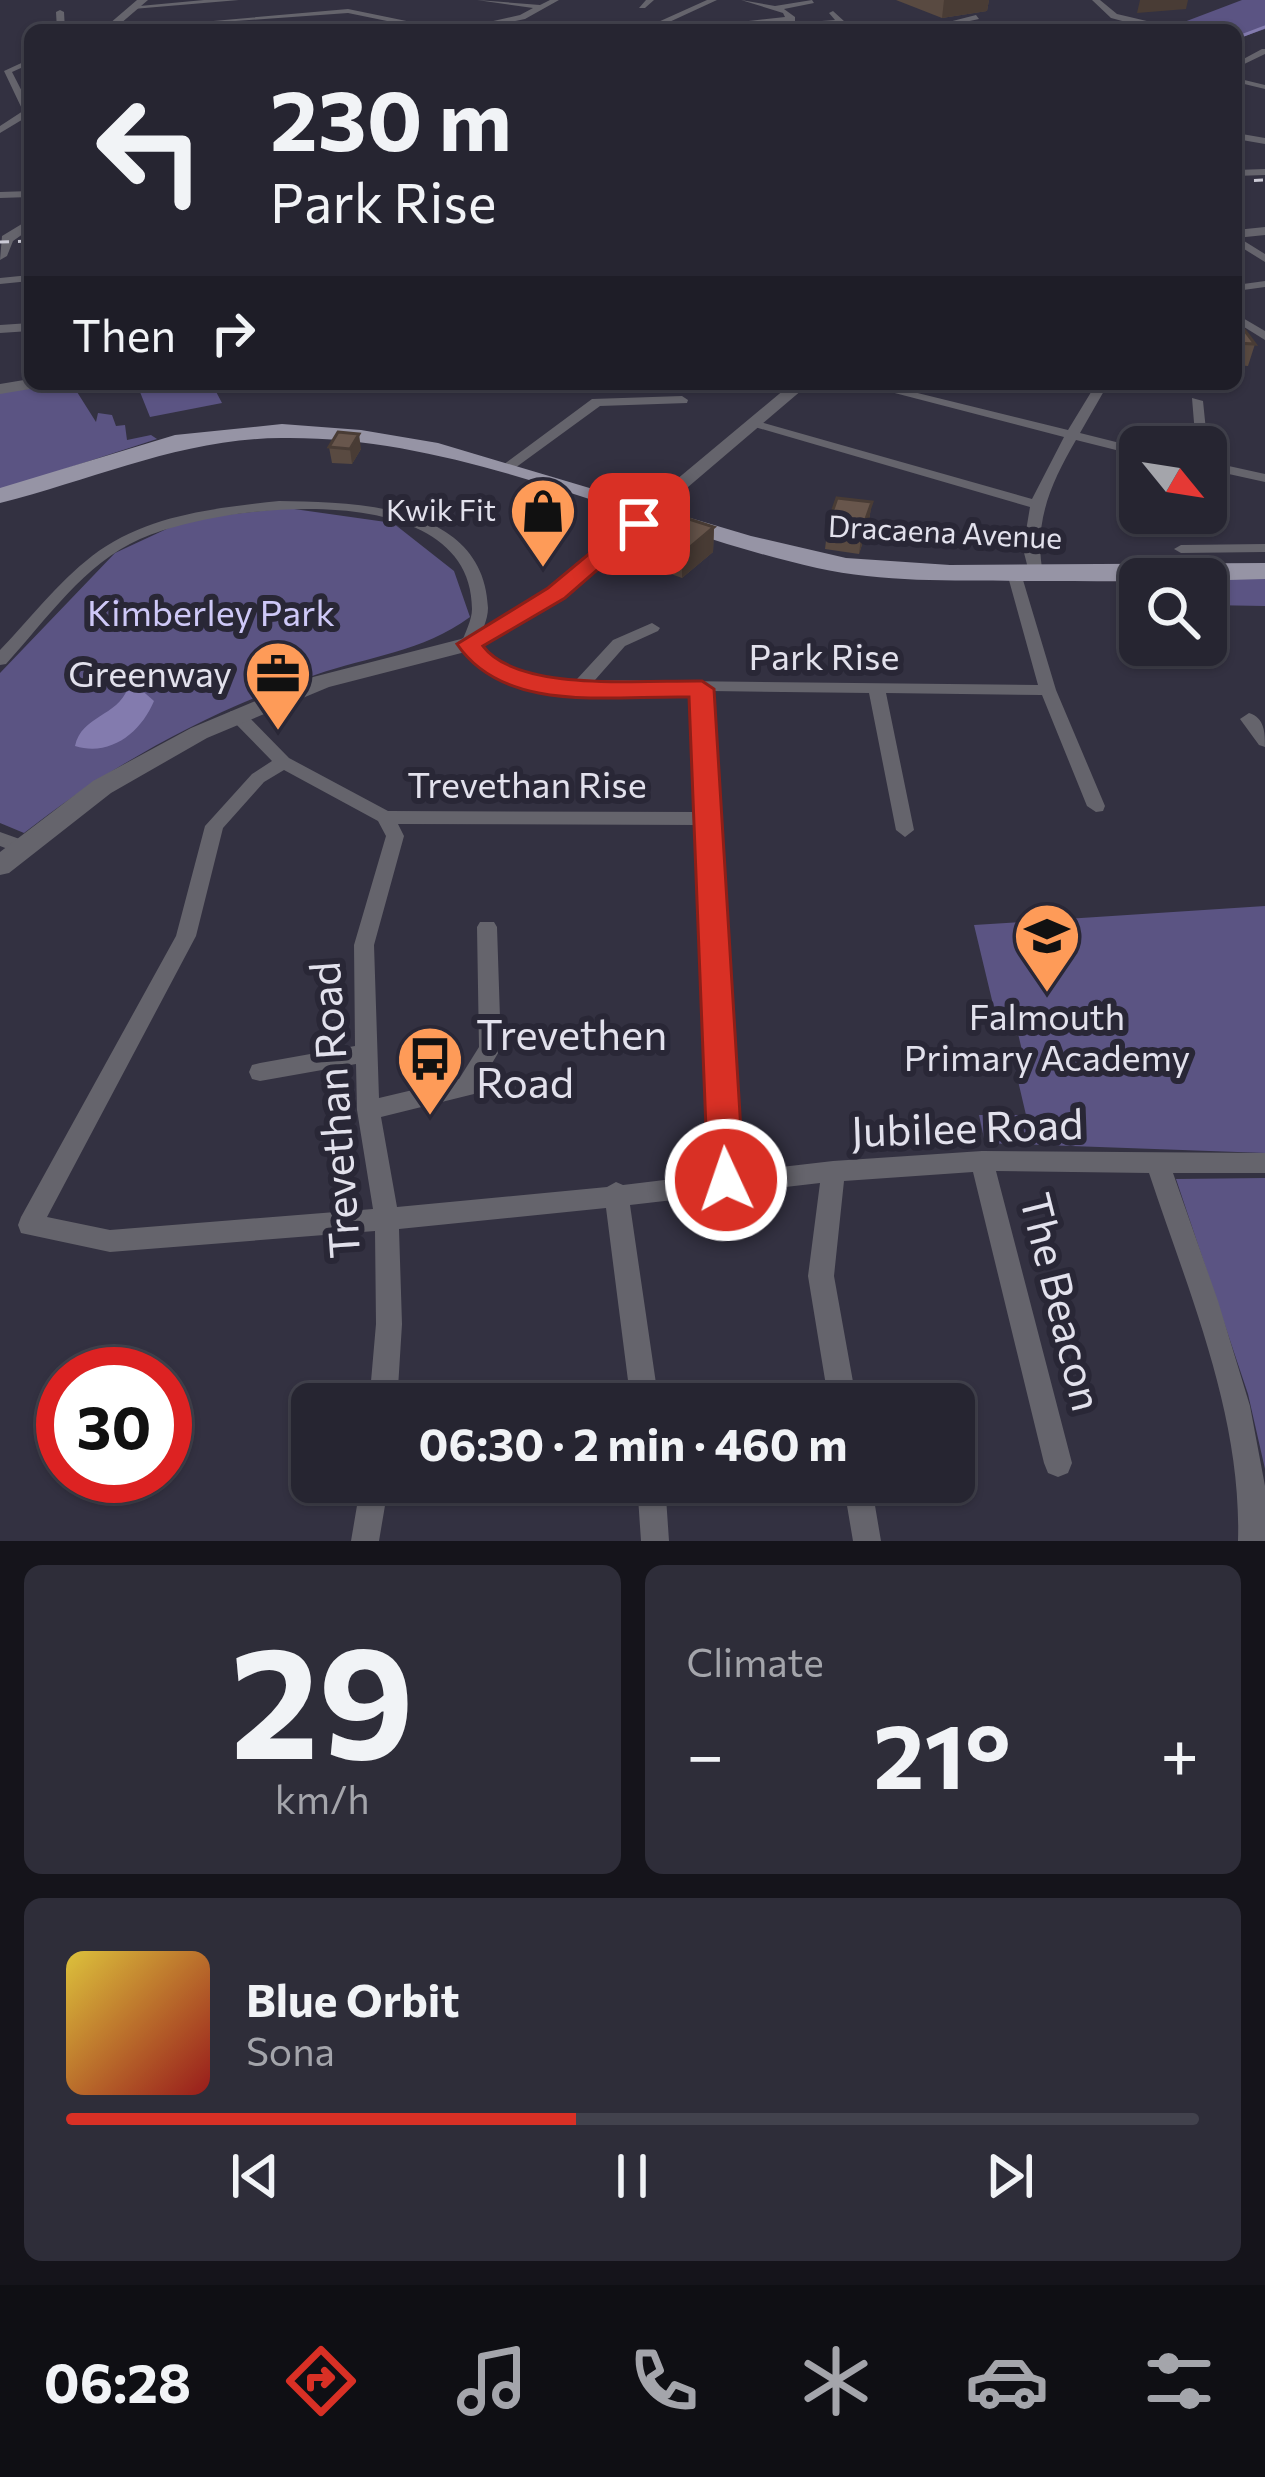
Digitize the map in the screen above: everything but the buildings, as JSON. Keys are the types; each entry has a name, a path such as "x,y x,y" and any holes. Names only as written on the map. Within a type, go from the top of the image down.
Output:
{"main road":[{"name":"Dracaena Avenue","path":"0,496 133,452 243,433 375,437 510,465 650,513 820,561 884,569 1025,573 1265,571"}],"street":[{"path":"138,3 235,0"},
{"path":"481,0 541,7"},
{"path":"469,24 514,20 555,0"},
{"path":"659,24 713,0"},
{"path":"745,0 777,8 812,2"},
{"path":"1096,0 1107,12 1146,24"},
{"path":"777,8 793,24"},
{"path":"182,24 335,11 408,24"},
{"path":"60,12 61,24"},
{"path":"810,24 842,22 833,14"},
{"path":"242,24 373,15"},
{"path":"940,24 976,17"},
{"path":"514,20 515,24"},
{"path":"610,23 615,24"},
{"path":"0,82 8,70"},
{"path":"8,70 24,108"},
{"path":"5,105 24,112"},
{"path":"2,251 24,229"},
{"path":"0,866 10,843 237,715 321,682 469,644 557,593 794,390"},
{"path":"889,390 1119,448"},
{"path":"1096,806 1048,690 1025,573 1036,504 1099,390"},
{"path":"510,465 597,403 682,400"},
{"path":"1197,400 1200,426"},
{"path":"755,425 1036,504"},
{"path":"1227,470 1265,478"},
{"path":"0,660 112,547 189,516 263,503 332,504 402,519 444,538 469,565 480,608 469,644"},
{"path":"1181,549 1265,548"},
{"path":"578,688 619,643 652,628"},
{"name":"Park Rise","path":"469,644 482,663 522,684 1048,690"},
{"path":"702,689 726,1180"},
{"path":"877,691 905,830"},
{"name":"Trevethan Rise","path":"237,715 284,762 386,818 707,819"},
{"path":"1249,718 1265,741"},
{"name":"Jubilee Road","path":"284,762 258,778 214,826 186,936 30,1225 110,1241 387,1219 833,1171 982,1161 1265,1163"},
{"name":"Trevethan Road","path":"385,1383 387,1219 368,1110 364,945 395,836 386,818"},
{"path":"368,1110 466,1087 490,1048 487,927"},
{"path":"260,1072 364,1054"},
{"name":"The Beacon","path":"982,1161 1058,1463"},
{"path":"1158,1165 1252,1454 1257,1516 1252,1541"},
{"path":"833,1171 821,1276 839,1383"},
{"path":"616,1193 642,1383"},
{"path":"365,1541 371,1503"},
{"path":"652,1503 655,1541"},
{"path":"861,1503 867,1541"}],"green space":[{"path":"1242,0 1265,0 1265,29 1242,37 1242,24 1179,24"},
{"path":"76,390 96,422 98,413 112,415 116,426 125,425 127,440 151,435 157,439 0,490 0,392"},
{"path":"139,390 215,390 222,403 150,417"},
{"name":"Kimberley Park","path":"287,508 393,523 454,571 470,617 414,646 276,689 200,723 127,762 24,833 0,823 0,673 115,553 188,519"},
{"path":"1265,576 1265,606 1227,605 1227,578"},
{"path":"1265,906 1265,1153 985,1143 979,1115 1026,1115 1015,1068 1026,1067 1015,1021 997,1021 974,925"},
{"path":"1265,1178 1265,1469 1248,1394 1176,1179"}],"shaded area":[{"path":"138,687 154,701 133,732 101,748 75,746 85,728 116,705 128,688"}],"waterway":[{"path":"1242,36 1265,27"}],"railway":[{"path":"1242,181 1265,180"},
{"path":"0,242 24,241"}],"place":[{"name":"Kwik Fit","path":"543,570"},
{"name":"Greenway","path":"278,733"},
{"name":"Falmouth Primary Academy","path":"1047,995"},
{"name":"Trevethen Road","path":"430,1118"}],"route":[{"path":"639,524 557,593 469,644 482,663 522,684 702,689 726,1180"}]}
